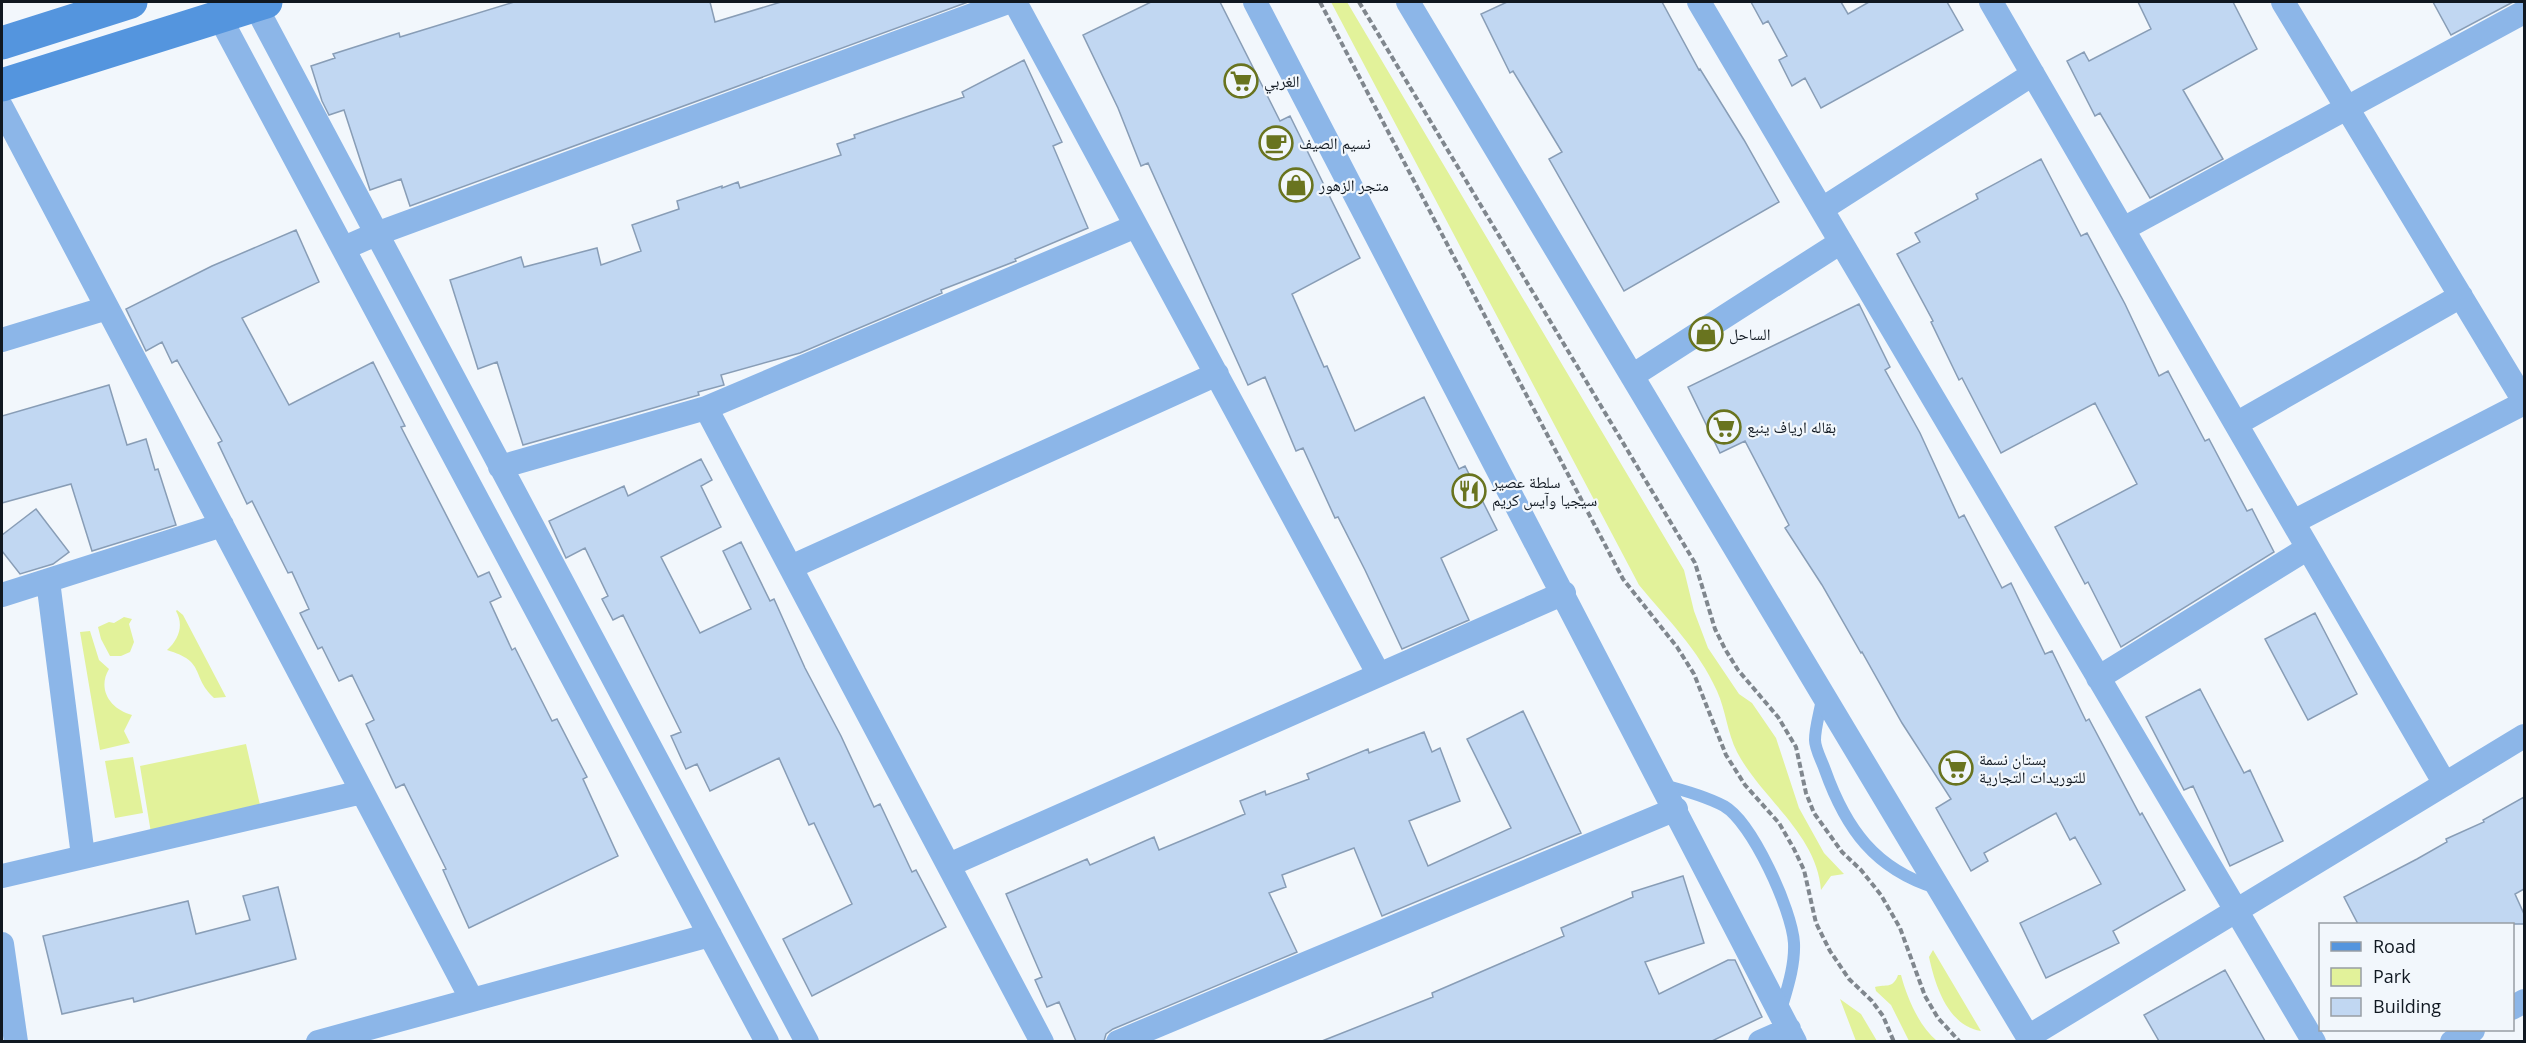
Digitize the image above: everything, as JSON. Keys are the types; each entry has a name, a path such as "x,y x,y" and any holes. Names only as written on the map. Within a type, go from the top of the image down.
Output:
{"main road":[{"path":"2,43 131,2"},
{"path":"2,85 260,3"}],"street":[{"path":"344,248 376,234 1008,2"},
{"path":"1015,2 1379,675"},
{"path":"1255,2 1788,1028 1760,1041"},
{"path":"1408,2 2030,1039 2524,736"},
{"path":"1699,2 2314,1041"},
{"path":"1992,2 2445,784"},
{"path":"2283,2 2524,402 2293,522"},
{"path":"260,3 376,234 807,1041"},
{"path":"2123,229 2524,12"},
{"path":"219,16 767,1041"},
{"path":"1822,209 2033,74"},
{"path":"2,108 472,1000"},
{"path":"500,467 706,408 1136,226"},
{"path":"1632,376 1841,242"},
{"path":"2236,424 2461,296"},
{"path":"2,340 107,308"},
{"path":"791,567 1217,374"},
{"path":"706,408 1042,1041"},
{"path":"2,596 222,525"},
{"path":"2098,678 2308,548"},
{"path":"48,581 83,856"},
{"path":"949,865 1564,593"},
{"path":"2,876 362,792"},
{"path":"1118,1041 1676,809"},
{"path":"318,1041 710,934"},
{"path":"2,944 16,1041"},
{"path":"2452,1041 2470,1031"}],"lane":[{"path":"1823,695 1815,741 1830,784 1852,828 1881,861 1916,882 1940,890"},
{"path":"1663,785 1725,807 1748,832 1768,865 1783,902 1794,942 1788,1028"}],"path":[{"path":"1320,2 1623,579 1677,647 1694,674 1726,755 1745,785 1779,823 1794,849 1804,870 1816,922 1830,951 1849,979 1872,1001 1883,1016 1894,1041"},
{"path":"1359,2 1695,563 1715,629 1725,649 1738,670 1778,717 1796,747 1806,793 1814,813 1842,852 1861,870 1881,895 1900,928 1925,996 1938,1018 1960,1041"}],"green space":[{"path":"1331,2 1347,2 1684,570 1694,611 1708,648 1739,694 1752,703 1776,738 1799,808 1824,853 1844,874 1831,876 1821,890 1810,851 1747,769 1737,752 1717,691 1701,662 1682,635 1639,585"},
{"path":"177,610 183,615 226,697 214,698 202,682 193,664 188,659 167,650 179,632 180,621"},
{"path":"124,617 132,619 129,624 134,642 130,652 121,656 110,656 101,639 98,627 109,622 114,623"},
{"path":"90,631 99,660 109,669 104,684 108,697 117,708 132,715 124,731 130,743 100,750 80,632"},
{"path":"246,744 260,805 151,833 140,766"},
{"path":"133,757 143,813 115,818 105,761"},
{"path":"1933,950 1981,1031 1970,1028 1960,1021 1945,1003 1935,980 1929,957"},
{"path":"1898,975 1901,975 1919,1020 1937,1041 1909,1041 1891,1005 1876,991 1875,987 1891,984"},
{"path":"1840,999 1861,1014 1877,1041 1856,1041"}],"building":[{"path":"514,2 710,2 715,22 781,2 968,2 410,206 401,179 370,190 344,110 329,115 311,66 335,58 333,54 399,33 400,37"},
{"path":"1151,2 1220,2 1280,121 1290,116 1360,258 1292,294 1355,431 1424,397 1459,469 1465,466 1497,530 1441,558 1469,620 1402,649 1338,517 1335,518 1303,448 1296,451 1265,377 1248,385 1148,163 1141,166 1118,108 1083,35"},
{"path":"1507,2 1662,2 1699,70 1744,140 1779,202 1624,291 1549,159 1562,152 1513,71 1510,73 1481,14"},
{"path":"1751,2 1841,2 1848,14 1869,2 1947,2 1963,30 1821,108 1805,78 1792,86 1779,60 1787,56 1768,21 1763,24"},
{"path":"2138,2 2233,2 2257,49 2183,90 2223,159 2150,198 2100,113 2095,116 2067,61 2084,52 2089,61 2151,29"},
{"path":"2433,2 2513,2 2451,35"},
{"path":"1024,60 1062,142 1053,146 1088,228 800,353 721,375 724,385 698,392 699,395 523,445 497,362 478,369 450,280 521,257 524,267 597,248 601,265 641,251 632,225 679,209 677,201 738,182 740,188 841,155 837,144 855,138 854,135 964,97 962,92"},
{"path":"2041,159 2081,236 2087,233 2125,304 2159,376 2168,371 2205,441 2209,439 2247,511 2252,509 2274,552 2121,647 2088,582 2085,584 2055,527 2137,484 2095,403 2001,453 1962,378 1959,380 1931,322 1933,321 1897,254 1920,242 1915,233 1978,199 1976,194"},
{"path":"296,230 319,282 242,318 289,405 373,362 405,426 401,427 478,577 489,572 501,597 490,602 512,650 515,648 552,721 557,719 587,777 583,779 618,856 469,928 443,870 446,869 404,784 396,788 366,724 374,720 352,675 339,681 322,647 318,649 300,613 309,609 292,572 288,573 252,501 247,504 218,443 222,441 177,360 172,363 162,342 146,351 126,309 212,266"},
{"path":"1859,304 1890,367 1885,370 1920,433 1959,518 1964,515 2002,588 2011,583 2045,654 2052,651 2086,721 2089,719 2140,815 2142,813 2185,890 2113,931 2119,943 2046,978 2020,923 2101,884 2075,837 2070,840 2056,813 1984,853 1988,861 1971,871 1936,808 1951,799 1902,723 1822,585 1785,528 1789,525 1745,441 1720,453 1688,387"},
{"path":"109,385 127,445 146,439 176,525 92,551 71,484 2,503 2,416"},
{"path":"701,459 712,480 701,486 721,527 661,557 700,633 751,609 723,551 741,542 770,601 774,599 805,668 841,736 874,807 880,804 912,872 916,870 946,927 812,996 783,939 852,904 814,823 809,825 779,758 710,791 697,764 686,769 671,736 681,732 623,615 613,620 602,599 608,596 585,548 566,558 549,521 624,486 628,496"},
{"path":"36,509 69,552 53,564 20,574 2,551 2,535"},
{"path":"2315,613 2357,694 2308,720 2265,639"},
{"path":"2200,689 2244,773 2250,770 2283,841 2230,866 2193,786 2184,790 2146,717"},
{"path":"1523,711 1581,833 1382,916 1354,848 1282,875 1286,887 1269,893 1297,952 1113,1029 1106,1034 1104,1041 1076,1041 1059,1002 1047,1007 1035,980 1042,977 1006,894 1087,859 1090,865 1154,837 1159,850 1245,814 1240,801 1265,791 1266,795 1309,779 1307,774 1368,749 1369,753 1424,732 1432,752 1440,748 1460,801 1409,821 1428,866 1511,828 1467,739"},
{"path":"2524,797 2524,889 2515,894 2524,914 2524,924 2357,923 2344,897 2447,842 2446,839 2484,822 2483,820"},
{"path":"1683,876 1704,943 1645,962 1659,994 1728,960 1735,960 1762,1017 1712,1041 1322,1041 1433,997 1432,993 1564,936 1561,928 1633,897 1632,892"},
{"path":"278,887 296,959 134,1002 133,998 62,1014 43,936 188,901 196,934 250,920 243,896"},
{"path":"2225,970 2265,1041 2159,1041 2144,1015"}],"place":[{"name":"الغربي","path":"1241,81"},
{"name":"نسيم الصيف","path":"1276,143"},
{"name":"متجر الزهور","path":"1296,185"},
{"name":"الساحل","path":"1706,334"},
{"name":"بقاله ارياف ينبع","path":"1724,427"},
{"name":"سلطة عصير سيجيا وآيس كريم","path":"1469,491"},
{"name":"بستان نسمة للتوريدات التجارية","path":"1956,768"}]}
